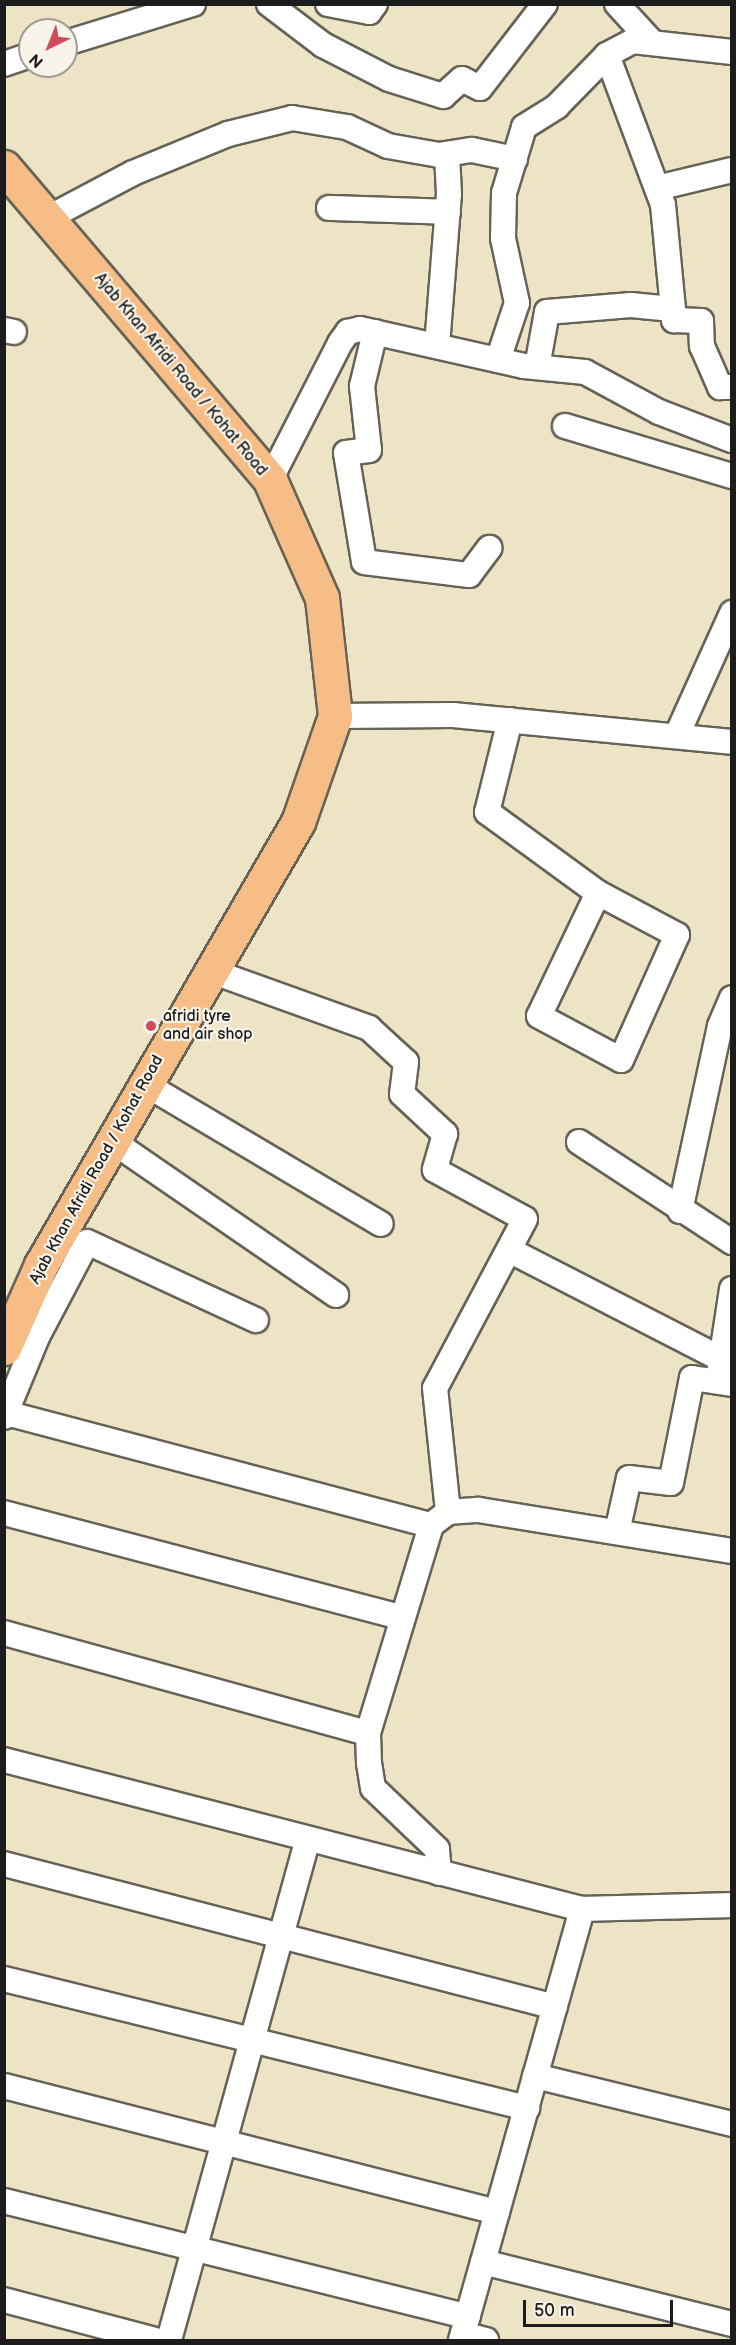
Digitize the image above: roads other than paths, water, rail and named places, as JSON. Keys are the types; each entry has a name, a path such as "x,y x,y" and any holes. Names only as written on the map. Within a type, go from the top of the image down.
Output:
{"main road":[{"name":"Ajab Khan Afridi Road / Kohat Road","path":"4,167 270,480 322,598 335,716 298,822 41,1265 4,1348"}],"street":[{"path":"78,39 192,4"},
{"path":"269,4 323,45 389,79 443,96 462,79 480,88 545,4"},
{"path":"328,4 369,12 375,4"},
{"path":"617,4 652,42"},
{"path":"498,360 517,303 503,238 504,193 524,127 557,106 607,55 633,40 732,51"},
{"path":"607,55 657,188 674,320 701,321 702,346 720,387 732,387"},
{"path":"48,218 133,173 228,134 292,118 347,127 388,146 447,154 472,150 515,159"},
{"path":"437,346 448,212 447,154"},
{"path":"657,188 732,170"},
{"path":"329,208 448,212"},
{"path":"537,367 547,312 631,305 672,309"},
{"path":"270,480 348,332 375,332 498,360 585,372 659,412 732,440"},
{"path":"375,332 362,386 369,450 346,453 364,562 469,575 489,548"},
{"path":"565,426 732,476"},
{"path":"676,735 732,613"},
{"path":"335,716 510,720 732,742"},
{"path":"510,720 487,812 598,893 677,934 621,1060 539,1016 598,893"},
{"path":"211,971 369,1028 406,1062 402,1094 445,1134 435,1170 525,1219 435,1388 440,1518 401,1617 368,1733 373,1788 429,1837 437,1849 439,1873"},
{"path":"680,1211 720,1026 732,998"},
{"path":"145,1084 381,1224"},
{"path":"112,1141 336,1295"},
{"path":"579,1142 680,1211 732,1242"},
{"path":"256,1320 87,1242 37,1337 5,1415 440,1518 479,1510 732,1551"},
{"path":"509,1250 723,1375"},
{"path":"723,1375 732,1289"},
{"path":"617,1532 628,1478 671,1483 692,1378 723,1375"},
{"path":"4,1513 401,1617"},
{"path":"4,1633 368,1733"},
{"path":"4,1760 307,1842 582,1909 732,1905"},
{"path":"169,2340 307,1842"},
{"path":"4,1864 555,2007"},
{"path":"4,2201 195,2249 470,2333 483,2262 582,1909"},
{"path":"4,1979 526,2108"},
{"path":"535,2076 732,2124"},
{"path":"4,2086 497,2212"},
{"path":"483,2262 732,2324"},
{"path":"4,2300 155,2340"}],"place":[{"name":"afridi tyre and air shop","path":"151,1026"}]}
